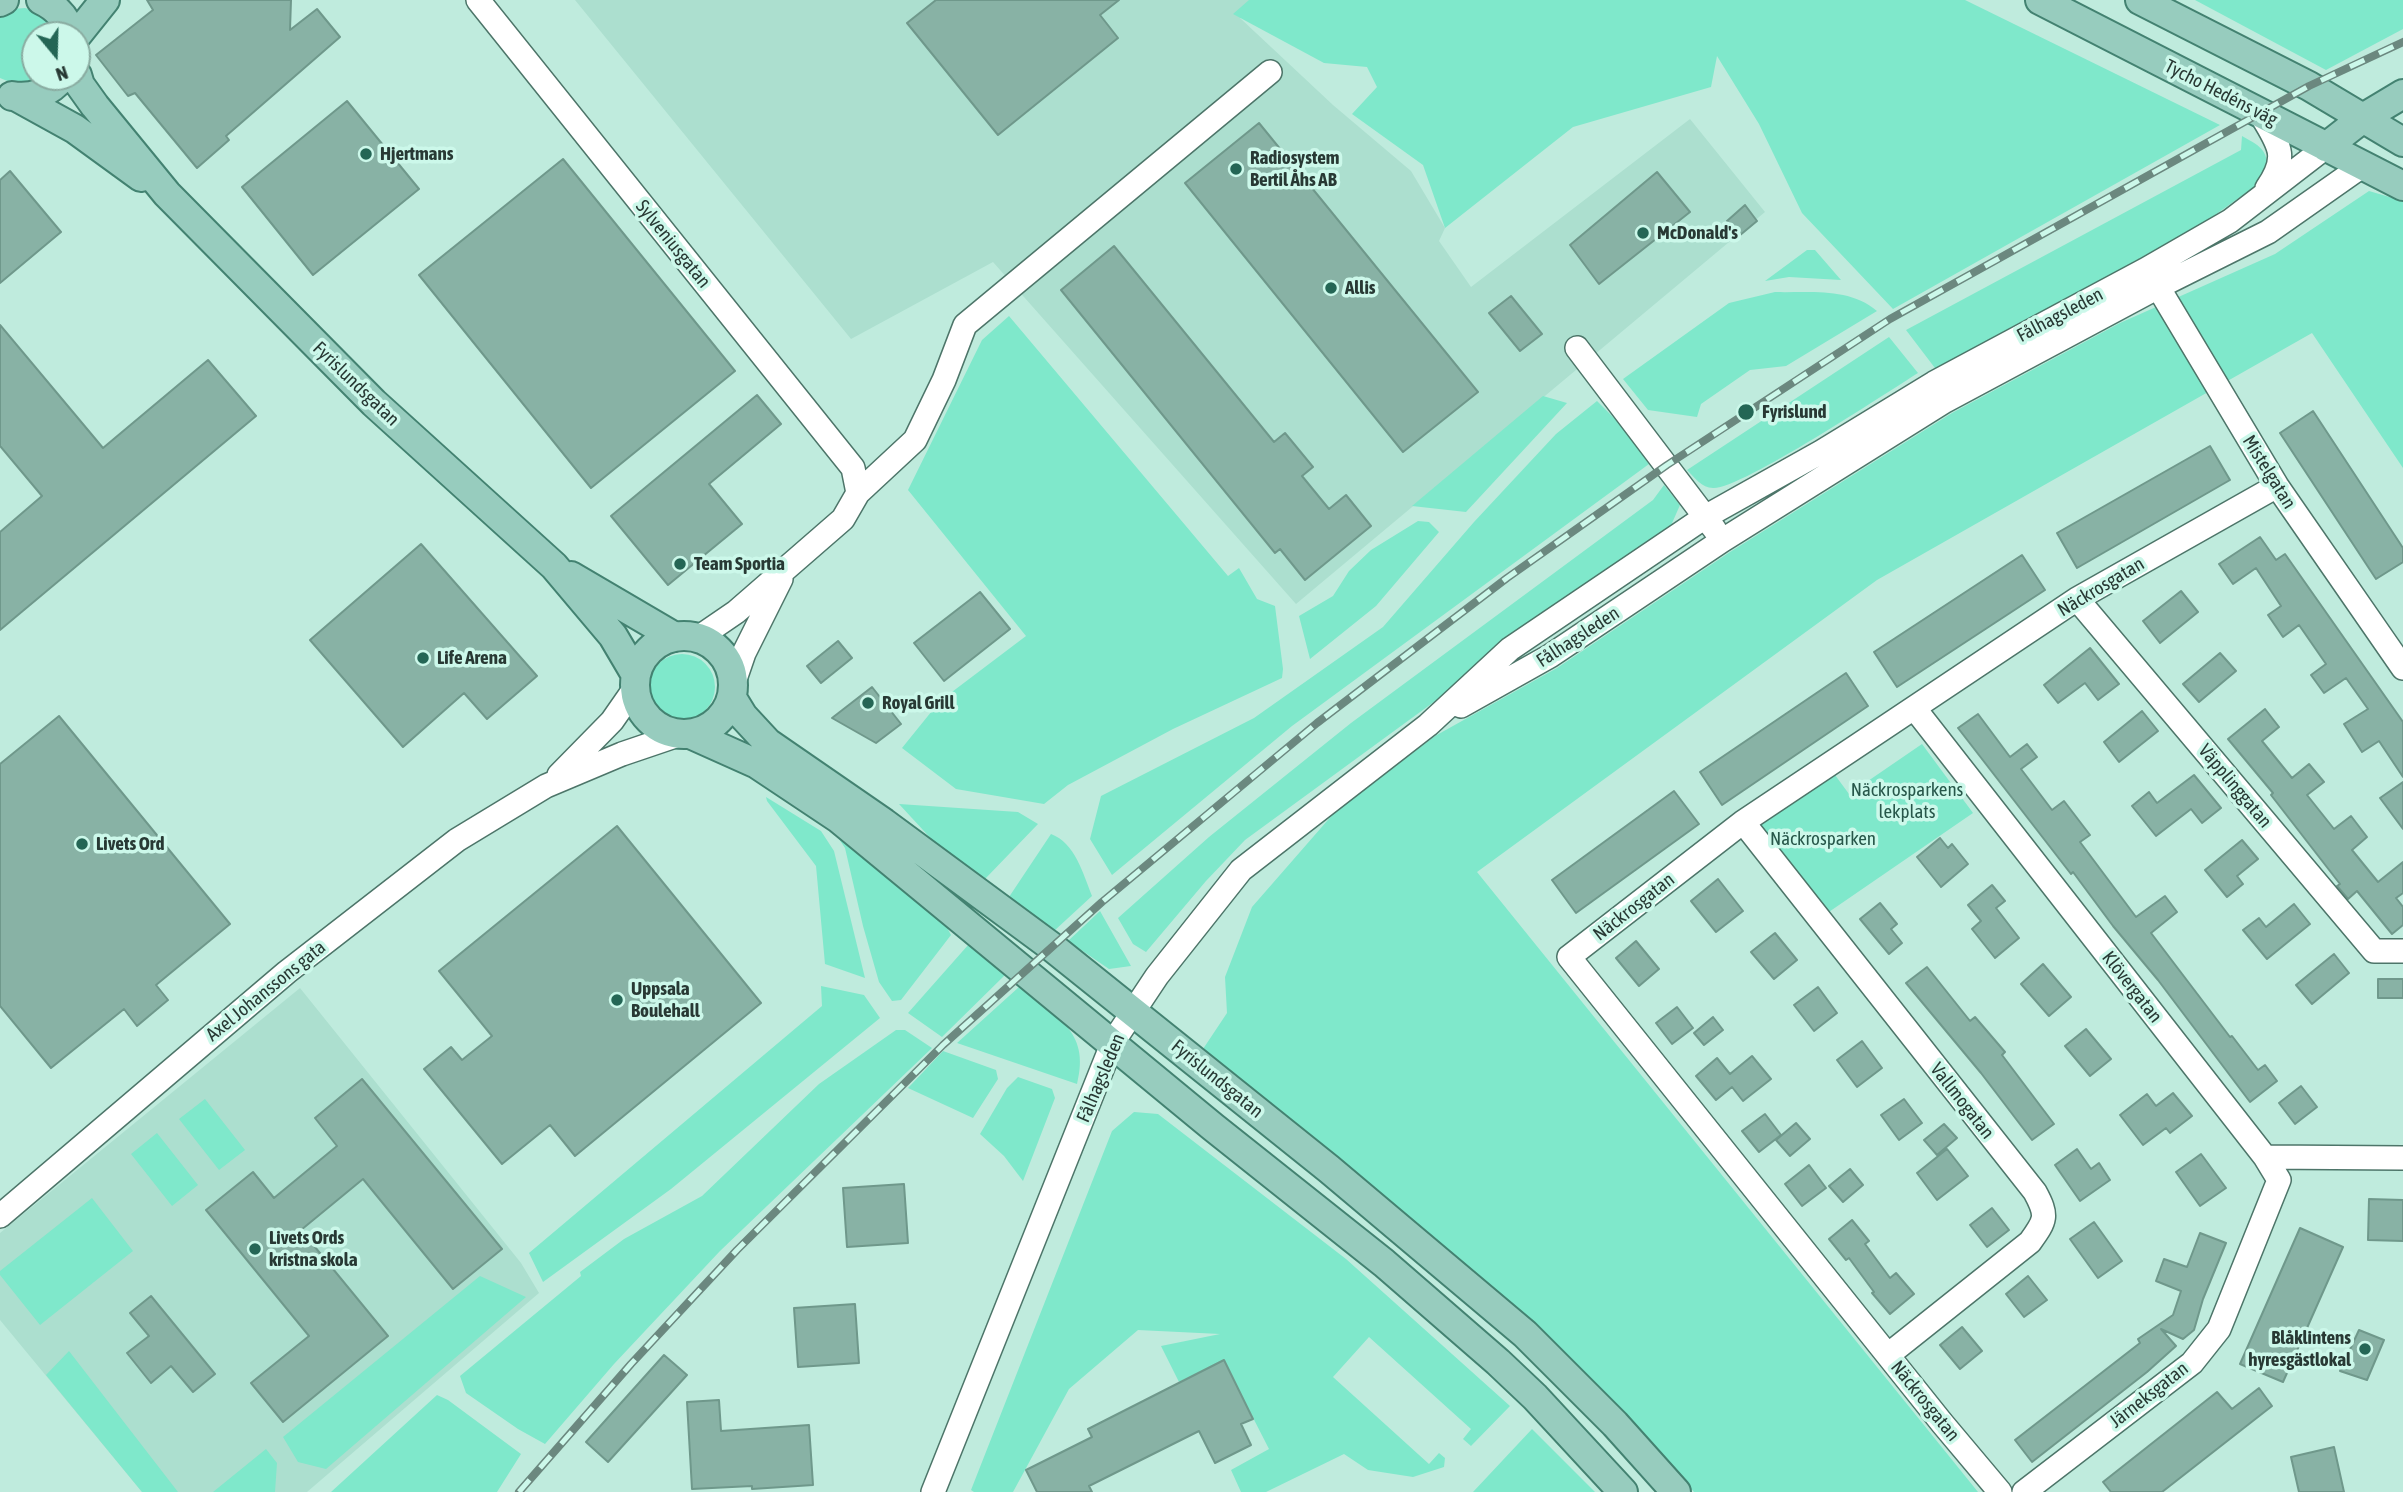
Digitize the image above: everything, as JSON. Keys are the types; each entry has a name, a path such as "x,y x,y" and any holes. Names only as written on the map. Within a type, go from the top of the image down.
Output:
{"main road":[{"path":"41,0 61,14 64,21"},
{"path":"88,21 105,0"},
{"name":"Tycho Hedéns väg","path":"2040,0 2403,186"},
{"path":"2140,0 2309,86 2402,140"},
{"path":"9,95 32,96 46,91"},
{"name":"Fyrislundsgatan","path":"84,91 167,194 374,403 554,566 613,636 635,682"},
{"name":"Fålhagsleden","path":"2326,147 2363,118 2403,94"},
{"name":"Fyrislundsgatan","path":"9,95 75,129 125,167 167,194"},
{"name":"Fålhagsleden","path":"2362,166 2402,140"},
{"name":"Fyrislundsgatan","path":"554,566 687,638"},
{"path":"687,638 712,645 724,656 731,670 733,692 726,711 716,722 704,730 685,734 667,731 645,715 638,702 635,682 641,662 650,650 661,642 687,638"},
{"name":"Fyrislundsgatan","path":"733,692 743,716 768,743 895,831 1133,1010 1329,1169 1525,1334 1615,1424 1676,1492"},
{"name":"Fyrislundsgatan","path":"685,734 757,764 838,818 1213,1127 1384,1263 1499,1362 1623,1492"}],"street":[{"name":"Sylveniusgatan","path":"490,4 853,468 858,493"},
{"path":"687,638 737,612 843,519 858,493 915,440 944,380 965,325 1270,72"},
{"path":"2260,113 2277,143 2281,160 2276,176 2262,196"},
{"name":"Fålhagsleden","path":"1428,725 1550,656 1723,540 1945,401 2151,279 2326,147"},
{"name":"Fålhagsleden","path":"933,1492 1113,1042 1157,976 1241,870 1428,725 1510,649 1705,517 1821,452 1934,383 2151,279 2268,232 2362,166"},
{"name":"Mistelgatan","path":"2151,279 2277,486 2403,668"},
{"path":"1577,348 1723,540"},
{"name":"Näckrosgatan","path":"2000,1492 1569,957 1743,822 2077,599 2277,486"},
{"path":"733,692 744,653 788,567"},
{"name":"Väpplinggatan","path":"2077,599 2374,951 2403,951"},
{"name":"Axel Johanssons gata","path":"546,786 587,749 612,721 635,682"},
{"name":"Klövergatan","path":"1915,709 2265,1157"},
{"name":"Axel Johanssons gata","path":"0,1216 287,972 457,840 546,786 622,754 685,734"},
{"name":"Vallmogatan","path":"1743,822 2035,1192 2044,1208 2044,1223 2031,1242 1888,1355"},
{"path":"2265,1157 2403,1158"},
{"name":"Järneksgatan","path":"2025,1492 2192,1363 2219,1329 2279,1180 2265,1157"}],"shaded area":[{"path":"575,0 1251,0 1240,18 1333,105 1411,171 1445,228 1439,241 1471,287 1690,119 1765,212 1296,604 993,262 851,339"},
{"name":"Livets Ords kristna skola","path":"300,988 521,1263 539,1293 307,1492 142,1492 0,1320 0,1233"}],"green space":[{"path":"1249,0 1965,0 2220,125 1893,309 1802,213 1759,124 1717,56 1711,87 1573,127 1445,228 1423,165 1352,114 1377,87 1367,67 1324,63 1233,14"},
{"path":"2195,0 2403,0 2403,29 2326,70"},
{"path":"25,8 48,21 21,21 21,83 0,78 0,15 12,9"},
{"path":"2242,136 2263,151 2268,177 2208,220 1938,372 1906,330 2241,150"},
{"path":"2369,191 2403,201 2403,468 2312,333 1877,580 1477,872 1978,1492 1694,1492 1625,1414 1459,1261 1203,1049 1227,1013 1225,977 1252,907 1334,813 1435,736 1557,668 1730,552 1952,413 2120,323 2275,254"},
{"path":"1807,250 1815,250 1841,280 1789,277 1765,281"},
{"path":"1775,292 1841,295 1866,303 1877,311 1786,366 1750,370 1701,404 1697,417 1648,410 1623,379 1729,303"},
{"path":"1009,316 1228,576 1239,568 1257,599 1275,606 1283,669 1282,678 1173,729 1068,785 1044,804 956,789 902,748 940,701 1026,636 908,490 982,340"},
{"path":"1889,337 1918,373 1752,474 1709,488 1698,482 1687,470"},
{"path":"1543,396 1567,403 1466,512 1412,506"},
{"path":"1597,401 1624,428 1649,464 1292,726 1112,875 1090,839 1101,796 1254,718 1383,627 1474,522 1556,434"},
{"path":"1664,485 1680,505 1669,530 1245,840 1146,952 1133,944 1118,918 1209,837 1351,723 1653,500"},
{"path":"1418,521 1429,522 1439,532 1376,606 1310,659 1299,616 1333,596 1349,571 1371,550"},
{"path":"682,654 695,657 705,664 712,674 715,687 712,700 705,710 695,717 682,720 669,717 659,710 652,700 649,687 652,674 659,664 669,657"},
{"name":"Näckrosparken","path":"1922,744 1973,813 1823,916 1754,828 1835,775 1849,794"},
{"path":"766,797 821,831 834,851 865,978 825,964 816,866"},
{"path":"899,804 1018,812 1038,824 985,879 935,843"},
{"path":"829,824 942,918 951,935 901,1000 892,1001 879,982 845,848"},
{"path":"1051,834 1066,844 1072,852 1092,896 1054,931 1009,897"},
{"path":"1100,911 1131,966 1109,969 1068,941"},
{"path":"969,944 1005,975 942,1037 908,1013"},
{"path":"821,986 864,995 880,1018 671,1189 543,1282 529,1253 822,1006"},
{"path":"1019,987 1067,1026 1074,1037 1079,1050 1077,1084 957,1043"},
{"path":"896,1030 905,1030 932,1048 720,1251 614,1364 545,1444 466,1393 460,1376 581,1276 580,1272 624,1239 702,1196 819,1084"},
{"path":"943,1051 996,1070 998,1079 973,1118 908,1088"},
{"path":"1018,1077 1052,1089 1055,1098 1023,1181 1004,1156 980,1134 1007,1088"},
{"path":"205,1099 245,1150 219,1170 179,1119"},
{"path":"1134,1112 1158,1114 1346,1259 1510,1406 1471,1446 1463,1439 1471,1429 1369,1337 1333,1377 1429,1464 1439,1453 1445,1458 1444,1467 1413,1477 1368,1470 1344,1454 1266,1492 1241,1492 1231,1470 1269,1449 1224,1361 1179,1382 1161,1346 1220,1334 1138,1330 1069,1389 1013,1492 971,1490 1112,1131"},
{"path":"157,1133 198,1185 172,1206 131,1154"},
{"path":"92,1198 133,1251 40,1325 0,1275 0,1271"},
{"path":"480,1276 526,1297 326,1469 298,1462 283,1437"},
{"path":"69,1351 178,1492 142,1492 46,1375"},
{"path":"437,1395 448,1400 521,1454 497,1492 331,1492"},
{"path":"1532,1429 1595,1492 1473,1492"},
{"path":"266,1449 277,1463 275,1492 213,1492"}],"building":[{"path":"147,0 291,0 290,30 317,9 340,37 226,136 229,140 197,168 135,93 128,96 96,55 153,10"},
{"path":"936,0 1119,0 1100,15 1118,38 998,135 907,23"},
{"path":"347,101 419,189 313,275 242,187"},
{"name":"Allis","path":"1259,123 1478,392 1403,452 1185,183"},
{"path":"563,159 735,371 591,488 419,275"},
{"path":"10,171 61,232 0,283 0,180"},
{"path":"1657,172 1690,212 1599,284 1570,245"},
{"path":"1745,205 1757,221 1739,236 1727,221"},
{"path":"1114,246 1274,442 1285,433 1313,467 1302,476 1329,509 1346,495 1371,526 1305,580 1280,549 1275,553 1061,290"},
{"path":"1511,296 1542,334 1520,351 1489,313"},
{"path":"0,325 103,448 208,360 256,416 0,630 0,532 42,496 0,446"},
{"path":"757,395 781,424 709,484 742,524 668,585 611,516"},
{"path":"2313,411 2403,548 2403,562 2376,579 2280,433"},
{"path":"2210,446 2230,480 2077,568 2057,533"},
{"path":"2260,537 2276,560 2285,554 2403,722 2403,777 2379,741 2362,752 2344,724 2368,709 2346,678 2324,693 2311,675 2326,664 2299,625 2283,637 2268,615 2281,606 2256,568 2233,584 2219,564"},
{"name":"Life Arena","path":"421,544 537,676 487,719 464,693 403,747 310,640"},
{"path":"2022,555 2045,590 1897,687 1874,652"},
{"path":"2181,591 2198,612 2160,643 2143,621"},
{"path":"980,592 1010,629 944,681 914,643"},
{"path":"838,641 852,658 821,683 807,666"},
{"path":"2090,648 2119,684 2098,700 2085,683 2058,703 2044,685"},
{"path":"2220,653 2236,671 2199,702 2183,684"},
{"path":"1846,673 1868,706 1722,805 1700,772"},
{"name":"Royal Grill","path":"872,687 901,724 876,743 832,718"},
{"path":"2265,709 2279,727 2262,741 2292,778 2309,764 2324,782 2307,795 2334,829 2351,816 2367,837 2352,850 2378,882 2403,862 2403,893 2396,898 2403,907 2403,925 2392,934 2357,891 2348,899 2337,886 2340,884 2271,795 2273,793 2228,739"},
{"path":"2142,711 2158,731 2119,762 2104,742"},
{"path":"1978,714 2010,757 2027,744 2037,757 2021,769 2052,810 2064,801 2090,835 2080,842 2136,917 2165,896 2177,912 2151,933 2258,1070 2265,1065 2277,1081 2250,1102 2158,980 2073,872 2071,874 1958,728"},
{"name":"Livets Ord","path":"59,716 230,924 156,985 168,1000 137,1026 124,1009 51,1068 0,1006 0,764"},
{"path":"2194,775 2221,808 2202,823 2191,809 2156,836 2132,806 2149,792 2157,803"},
{"path":"2403,782 2403,829 2380,798"},
{"path":"1674,791 1699,824 1576,913 1552,880"},
{"path":"617,826 761,1003 575,1156 550,1125 502,1164 424,1069 451,1047 462,1060 492,1036 439,971"},
{"path":"1940,838 1948,848 1952,844 1968,864 1941,887 1917,857"},
{"path":"2242,840 2258,859 2237,876 2243,884 2227,897 2205,870"},
{"path":"1718,879 1743,911 1716,932 1691,901"},
{"path":"1992,885 2005,901 1996,908 2019,938 1995,958 1972,929 1981,921 1968,905"},
{"path":"1880,903 1897,924 1891,929 1902,943 1889,954 1860,919"},
{"path":"2294,904 2310,924 2267,959 2243,930 2259,918 2266,927"},
{"path":"1775,933 1797,960 1774,979 1751,952"},
{"path":"1636,941 1659,969 1639,986 1616,958"},
{"path":"2334,954 2349,973 2312,1004 2296,985"},
{"path":"2043,964 2071,997 2049,1016 2021,984"},
{"path":"1927,967 1970,1021 1975,1017 2005,1052 2002,1055 2054,1124 2032,1140 1981,1073 1906,983"},
{"path":"2378,979 2403,979 2403,998 2378,998"},
{"path":"1818,987 1837,1013 1814,1031 1794,1005"},
{"path":"1677,1007 1693,1028 1672,1044 1656,1023"},
{"path":"1713,1017 1723,1030 1704,1045 1694,1033"},
{"path":"2086,1029 2111,1059 2090,1076 2065,1046"},
{"path":"1862,1041 1882,1068 1857,1087 1837,1060"},
{"path":"1752,1056 1771,1079 1743,1101 1732,1087 1716,1100 1696,1076 1717,1058 1730,1074"},
{"path":"362,1079 502,1249 453,1289 363,1179 301,1230 388,1336 283,1422 251,1383 309,1336 206,1210 253,1172 274,1198 337,1146 315,1118"},
{"path":"2301,1086 2317,1107 2295,1124 2279,1103"},
{"path":"2173,1093 2192,1116 2170,1133 2166,1128 2143,1145 2120,1115 2147,1094 2156,1106"},
{"path":"1904,1099 1922,1123 1899,1140 1881,1115"},
{"path":"1765,1114 1781,1135 1759,1152 1742,1131"},
{"path":"1796,1123 1810,1139 1790,1156 1776,1140"},
{"path":"1944,1124 1957,1138 1937,1155 1924,1140"},
{"path":"1947,1149 1968,1176 1937,1200 1917,1173"},
{"path":"2077,1149 2091,1169 2099,1163 2110,1180 2080,1201 2055,1165"},
{"path":"2201,1154 2226,1188 2200,1206 2176,1172"},
{"path":"1809,1165 1826,1188 1802,1206 1785,1184"},
{"path":"1850,1169 1863,1185 1843,1202 1829,1186"},
{"path":"904,1184 908,1243 847,1247 843,1188"},
{"path":"2369,1199 2403,1200 2403,1241 2368,1240"},
{"path":"1992,1208 2009,1230 1987,1247 1970,1225"},
{"path":"1852,1220 1869,1241 1865,1244 1890,1278 1896,1273 1914,1294 1890,1314 1872,1293 1874,1292 1849,1258 1846,1260 1829,1239"},
{"path":"2094,1222 2122,1261 2098,1278 2070,1239"},
{"path":"2300,1228 2343,1247 2283,1382 2240,1364"},
{"path":"2200,1233 2226,1243 2203,1299 2194,1330 2183,1339 2161,1329 2176,1346 2032,1462 2015,1440 2140,1343 2138,1339 2173,1315 2181,1291 2156,1281 2164,1259 2187,1267"},
{"path":"2028,1276 2047,1300 2024,1317 2006,1294"},
{"path":"151,1296 215,1374 193,1392 171,1366 151,1383 127,1353 149,1336 130,1313"},
{"path":"855,1304 859,1363 798,1367 794,1308"},
{"path":"1962,1327 1982,1351 1960,1369 1940,1345"},
{"name":"Blåklintens hyresgästlokal","path":"2359,1330 2384,1340 2367,1380 2340,1371"},
{"path":"664,1355 687,1375 608,1462 586,1442"},
{"path":"1224,1360 1253,1419 1241,1424 1251,1445 1215,1463 1199,1431 1089,1486 1092,1492 1037,1492 1026,1470 1092,1437 1088,1429"},
{"path":"2259,1388 2272,1406 2162,1492 2111,1492 2103,1482 2217,1392 2232,1409"},
{"path":"719,1400 721,1431 809,1425 813,1485 692,1489 687,1402"},
{"path":"2334,1447 2344,1492 2299,1492 2291,1457"}],"railway":[{"path":"519,1492 631,1364 737,1250 943,1045 1102,902 1317,723 1507,578 1667,465 1890,319 2309,86 2403,42"}],"place":[{"name":"Hjertmans","path":"366,154"},
{"name":"Radiosystem Bertil Åhs AB","path":"1236,169"},
{"name":"McDonald's","path":"1643,233"},
{"name":"Allis","path":"1331,288"},
{"name":"Fyrislund","path":"1746,412"},
{"name":"Team Sportia","path":"680,564"},
{"name":"Life Arena","path":"423,658"},
{"name":"Royal Grill","path":"868,703"},
{"name":"Livets Ord","path":"82,844"},
{"name":"Uppsala Boulehall","path":"617,1000"},
{"name":"Livets Ords kristna skola","path":"255,1249"},
{"name":"Blåklintens hyresgästlokal","path":"2365,1349"}],"park label":[{"name":"Näckrosparkens lekplats","path":"1907,801"}]}
